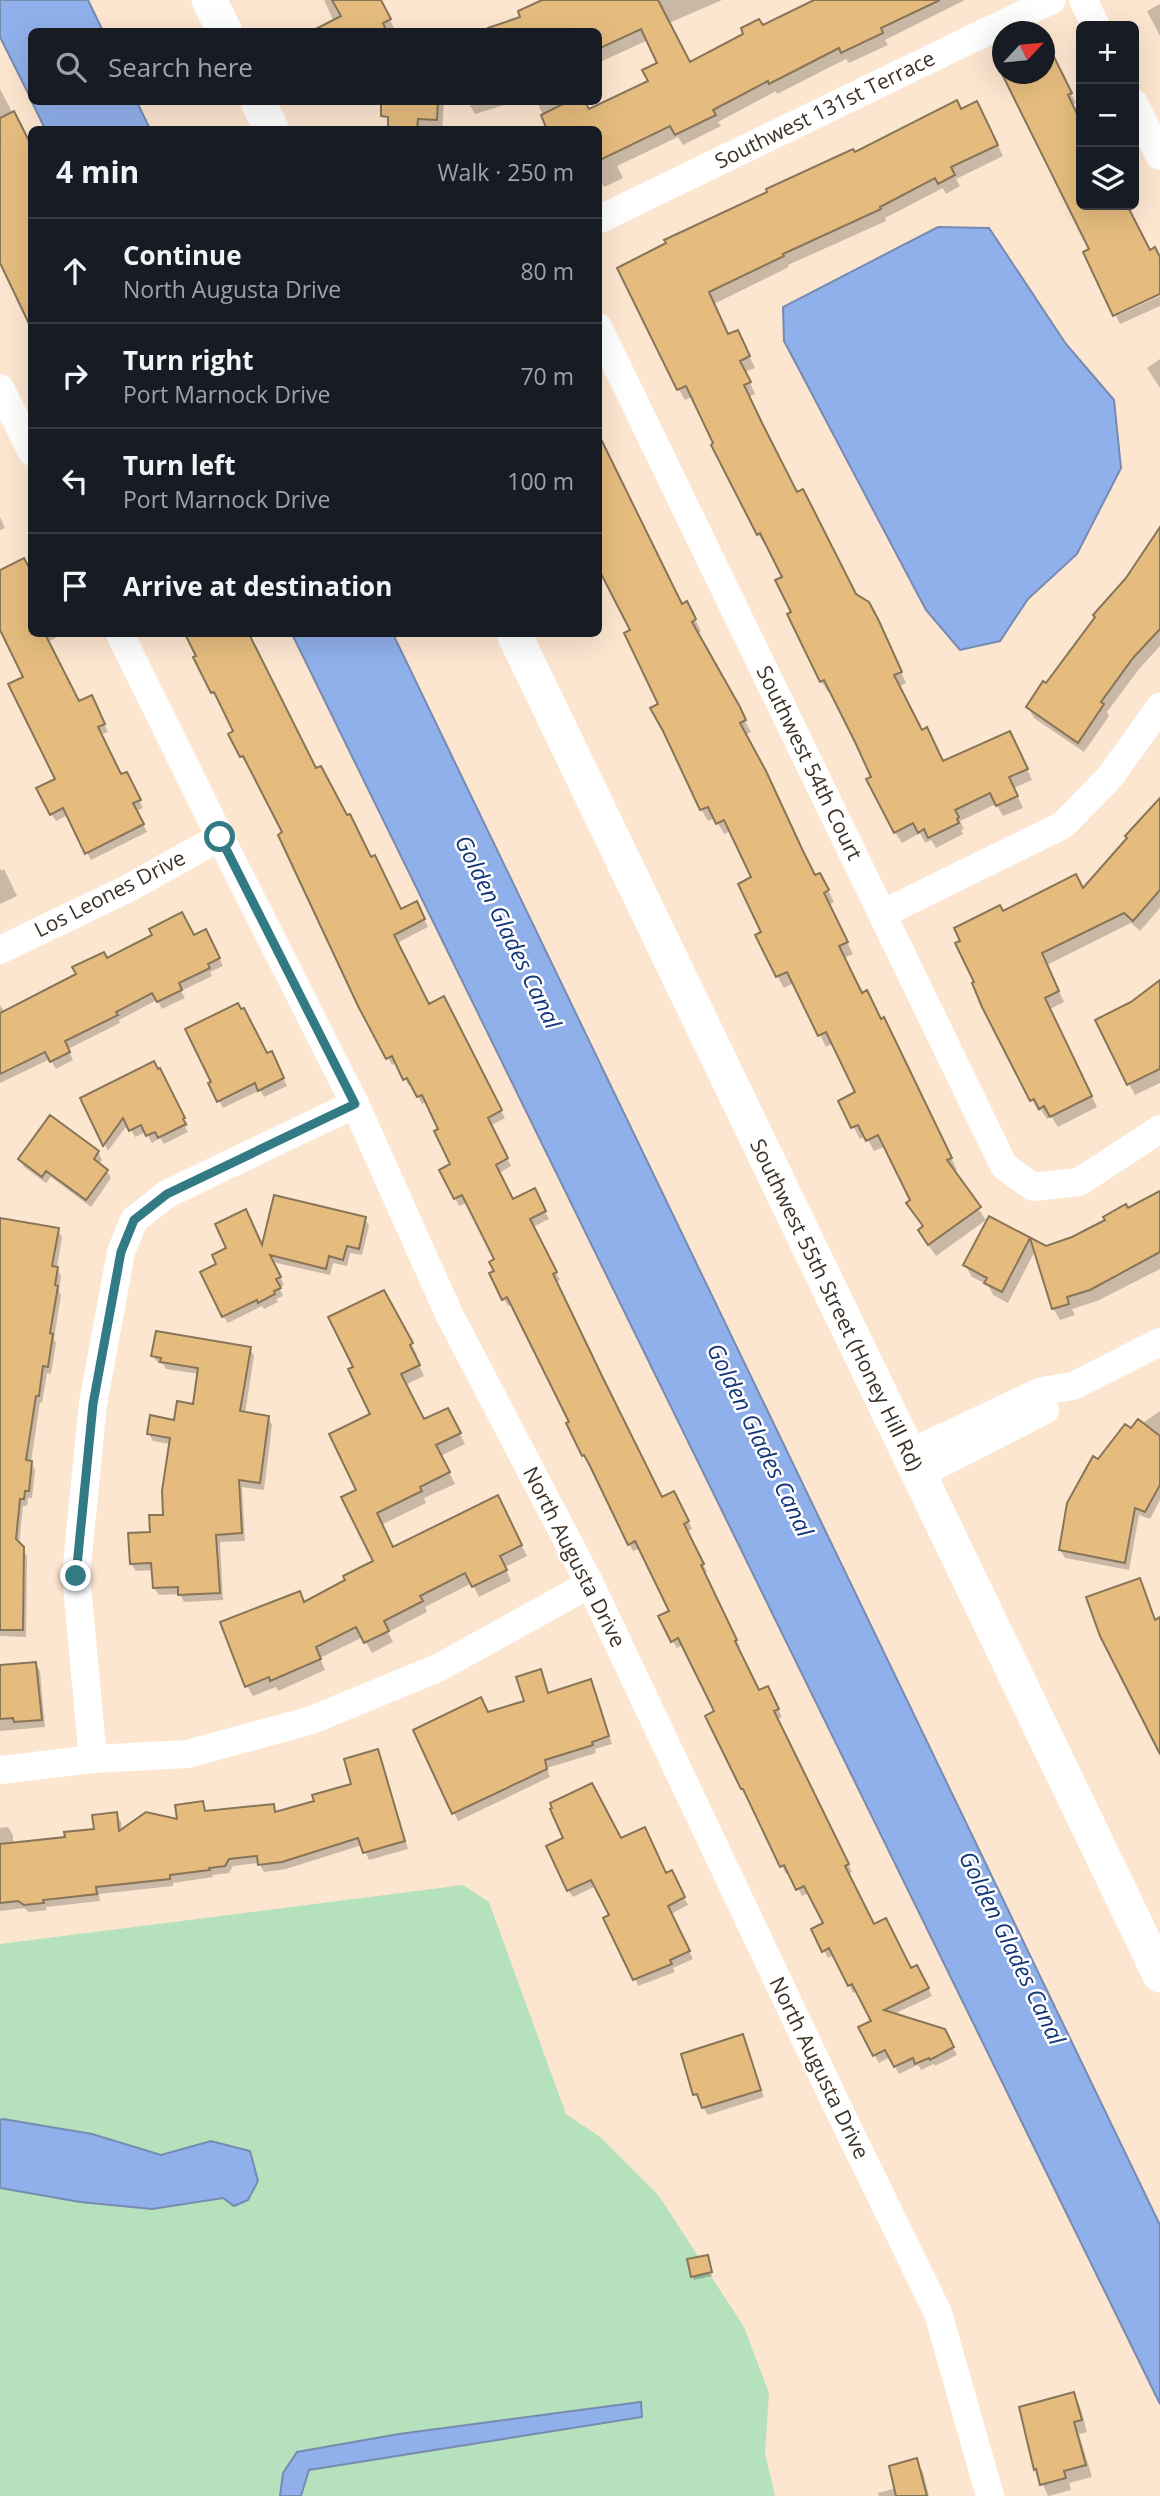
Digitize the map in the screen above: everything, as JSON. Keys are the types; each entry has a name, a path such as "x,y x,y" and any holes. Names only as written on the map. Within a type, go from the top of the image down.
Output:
{"street":[{"path":"209,0 223,28"},
{"name":"Southwest 131st Terrace","path":"602,218 1052,0"},
{"path":"1083,0 1094,21"},
{"path":"260,105 270,126"},
{"path":"1139,113 1160,156"},
{"name":"Southwest 54th Court","path":"602,335 1004,1166 1033,1187 1079,1182 1160,1129"},
{"path":"0,388 28,444"},
{"name":"North Augusta Drive","path":"121,637 355,1104 449,1314 590,1584 938,2313 990,2496"},
{"name":"Southwest 55th Street (Honey Hill Rd)","path":"515,637 1160,1975"},
{"path":"882,914 1063,825 1109,778 1160,707"},
{"name":"Los Leones Drive","path":"0,950 127,888 220,837"},
{"path":"93,1759 76,1576 93,1404 121,1252 134,1220 167,1194 355,1104"},
{"path":"913,1465 1051,1408 1073,1385 1160,1342"},
{"path":"0,1770 93,1759 187,1754 309,1721 438,1668 590,1584"}],"green space":[{"path":"463,1885 489,1902 566,2114 600,2137 659,2196 744,2327 769,2393 765,2453 775,2496 0,2496 0,1944"}],"water":[{"path":"0,0 88,0 102,28 28,28 28,93 0,37"},
{"path":"33,105 138,105 149,126 44,126"},
{"path":"938,227 989,228 1066,344 1114,400 1121,468 1077,554 1028,599 1000,641 960,650 926,610 784,341 783,307"},
{"name":"Golden Glades Canal","path":"293,637 394,637 1160,2225 1160,2404"},
{"path":"0,2120 92,2134 161,2155 211,2141 250,2151 258,2181 248,2200 234,2206 223,2198 152,2209 80,2202 0,2188"},
{"path":"641,2402 642,2417 309,2470 301,2496 280,2496 283,2473 297,2452 399,2434"}],"building":[{"path":"332,0 381,0 391,19 383,23 385,28 318,28 341,16"},
{"path":"542,0 658,0 690,62 743,34 741,28 759,19 763,25 814,0 940,0 881,28 883,33 841,53 839,48 769,84 768,81 713,110 716,115 675,135 670,126 602,159 602,126 545,126 541,115 561,105 587,105 589,109 602,105 648,81 642,70 657,63 641,29 602,47 602,28 488,28 520,17 518,11"},
{"path":"1055,59 1072,93 1068,95 1076,112 1076,210 1130,210 1150,250 1155,247 1160,257 1160,294 1113,316 1083,252 1089,249 1007,84 1055,84"},
{"path":"957,100 961,109 977,101 998,145 951,167 955,175 938,184 935,178 880,207 881,209 709,292 728,334 738,330 750,356 740,361 751,382 744,385 762,423 797,492 803,489 856,594 869,602 879,621 902,672 894,675 922,730 927,727 943,761 1010,731 1028,769 1009,777 1018,796 996,806 990,793 955,810 959,823 928,838 924,829 918,833 913,823 894,833 866,779 871,777 855,742 824,680 820,682 787,614 791,612 775,580 782,577 760,533 757,535 711,445 713,443 686,386 677,390 617,268 666,243 664,240 767,192 766,189 853,149 855,152"},
{"path":"381,105 438,105 437,120 418,119 417,126 388,126 388,117 381,116"},
{"path":"14,111 28,139 28,322 0,263 0,118"},
{"path":"602,441 682,604 687,601 696,619 692,622 740,707 746,720 740,723 815,875 820,873 829,890 824,893 848,942 839,946 862,993 867,990 881,1019 884,1017 952,1158 947,1160 981,1207 928,1245 918,1230 923,1226 906,1203 910,1200 878,1135 866,1141 858,1125 851,1128 838,1101 855,1092 826,1032 818,1036 787,972 776,977 755,935 761,932 738,884 751,877 724,820 716,824 708,807 700,810 650,708 658,704 624,633 630,630 602,576"},
{"path":"1160,527 1160,629 1133,658 1101,702 1104,704 1078,743 1026,707 1043,681 1046,683 1095,617 1093,615 1126,578"},
{"path":"24,558 28,566 28,637 47,637 79,701 92,695 105,724 98,727 121,774 127,772 141,800 133,803 144,824 85,854 63,808 50,815 36,788 55,779 8,684 23,677 0,630 0,570"},
{"path":"186,637 250,637 316,768 321,766 347,815 350,814 371,857 375,855 401,909 417,901 425,919 394,935 429,1004 444,996 502,1110 488,1118 508,1158 496,1165 513,1199 535,1188 546,1211 530,1219 557,1272 553,1274 662,1497 674,1491 689,1521 684,1524 704,1564 701,1565 737,1640 735,1641 759,1690 768,1686 779,1709 774,1711 849,1864 845,1866 874,1924 886,1918 911,1968 917,1965 929,1988 884,2010 945,2029 954,2047 930,2060 929,2058 915,2064 913,2058 894,2067 885,2050 873,2056 858,2027 871,2021 852,1984 848,1986 829,1948 822,1952 811,1929 823,1923 804,1886 796,1890 784,1865 780,1867 741,1789 705,1716 714,1711 678,1638 671,1642 658,1616 669,1611 635,1541 628,1545 590,1466 584,1455 582,1456 566,1423 569,1422 507,1297 502,1300 489,1273 494,1271 489,1262 494,1259 462,1195 454,1199 439,1170 450,1164 434,1131 438,1129 422,1095 417,1097 407,1078 403,1080 392,1056 386,1059 358,1006 278,835 282,832 243,756 240,757 228,734 233,731 193,657 196,656"},
{"path":"1160,798 1160,890 1133,921 1124,913 1042,953 1059,991 1045,998 1092,1096 1050,1117 1044,1106 1039,1109 1034,1099 1030,1101 982,1007 972,983 974,982 955,943 960,941 954,928 1000,905 1003,911 1076,874 1083,888"},
{"path":"182,912 194,935 206,929 220,958 208,964 210,968 179,983 182,990 157,1002 152,993 116,1012 118,1015 65,1041 70,1052 50,1062 45,1052 0,1074 0,1013 76,974 72,967 104,952 107,958 152,935 149,929"},
{"path":"1160,980 1160,1069 1127,1085 1095,1020 1131,1002"},
{"path":"238,1003 241,1009 244,1008 267,1053 272,1051 284,1078 258,1091 255,1083 217,1102 208,1083 211,1082 185,1029"},
{"path":"154,1061 158,1069 160,1068 186,1124 158,1138 155,1132 146,1136 141,1125 129,1131 123,1118 103,1146 80,1098"},
{"path":"50,1115 99,1151 94,1159 108,1170 86,1200 46,1171 42,1177 18,1159"},
{"path":"1160,1191 1160,1252 1090,1290 1067,1297 1069,1304 1052,1309 1030,1238 1002,1292 984,1283 987,1278 963,1265 989,1216 1046,1246 1072,1237 1105,1220 1103,1217 1126,1204 1128,1208"},
{"path":"274,1195 366,1217 359,1249 347,1246 343,1260 329,1256 326,1269 270,1255 281,1277 276,1279 281,1288 258,1303 257,1300 222,1317 200,1272 216,1264 212,1255 226,1248 215,1224 246,1209 262,1245"},
{"path":"0,1218 59,1228 52,1266 58,1267 55,1285 58,1286 50,1333 53,1334 48,1367 43,1366 39,1396 36,1396 26,1460 32,1461 29,1491 25,1491 24,1499 20,1499 16,1539 24,1547 23,1630 0,1630"},
{"path":"384,1290 413,1343 410,1345 420,1365 401,1374 424,1419 448,1408 461,1433 436,1445 450,1472 420,1487 422,1491 377,1513 393,1547 498,1495 522,1545 500,1556 507,1570 472,1587 465,1573 420,1596 423,1601 384,1621 389,1631 364,1643 356,1627 316,1647 321,1659 270,1681 269,1677 245,1687 220,1622 300,1591 304,1602 345,1580 343,1576 373,1561 341,1497 356,1490 329,1434 370,1414 348,1369 353,1367 328,1317"},
{"path":"156,1331 251,1347 240,1411 269,1416 260,1483 239,1480 242,1533 216,1535 220,1593 178,1595 178,1587 153,1588 151,1563 130,1564 128,1533 150,1532 149,1515 163,1515 162,1491 170,1438 147,1434 150,1415 174,1420 177,1401 193,1404 198,1368 160,1362 161,1358 151,1356"},
{"path":"1138,1419 1160,1436 1160,1485 1145,1512 1135,1508 1125,1563 1059,1550 1067,1503 1093,1456 1098,1459 1125,1424 1131,1428"},
{"path":"1140,1578 1155,1620 1160,1617 1160,1754 1100,1636 1086,1597"},
{"path":"36,1662 42,1720 14,1722 13,1718 0,1719 0,1665"},
{"path":"541,1669 548,1693 591,1679 609,1736 592,1742 593,1745 545,1760 547,1769 452,1814 413,1730 481,1697 488,1712 524,1701 516,1677"},
{"path":"378,1749 405,1841 363,1853 358,1838 282,1862 258,1865 257,1856 229,1859 225,1866 170,1875 170,1879 96,1887 97,1894 43,1900 44,1903 24,1905 18,1901 0,1903 0,1844 65,1837 64,1832 94,1829 92,1815 117,1812 119,1831 146,1812 177,1819 175,1805 203,1801 205,1811 274,1804 275,1812 314,1801 312,1795 351,1784 344,1759"},
{"path":"592,1783 621,1838 645,1827 666,1873 672,1870 685,1897 668,1906 690,1951 670,1960 672,1964 633,1980 603,1918 609,1915 591,1880 567,1891 546,1846 563,1838 550,1803"},
{"path":"743,2034 761,2090 702,2108 697,2094 693,2095 681,2054"},
{"path":"708,2255 712,2272 691,2277 687,2259"},
{"path":"1074,2392 1082,2420 1074,2422 1086,2465 1064,2471 1066,2478 1040,2485 1019,2407"},
{"path":"917,2458 927,2496 896,2496 889,2466"}],"route":[{"path":"76,1576 93,1404 121,1252 134,1220 167,1194 355,1104 220,837"}]}
